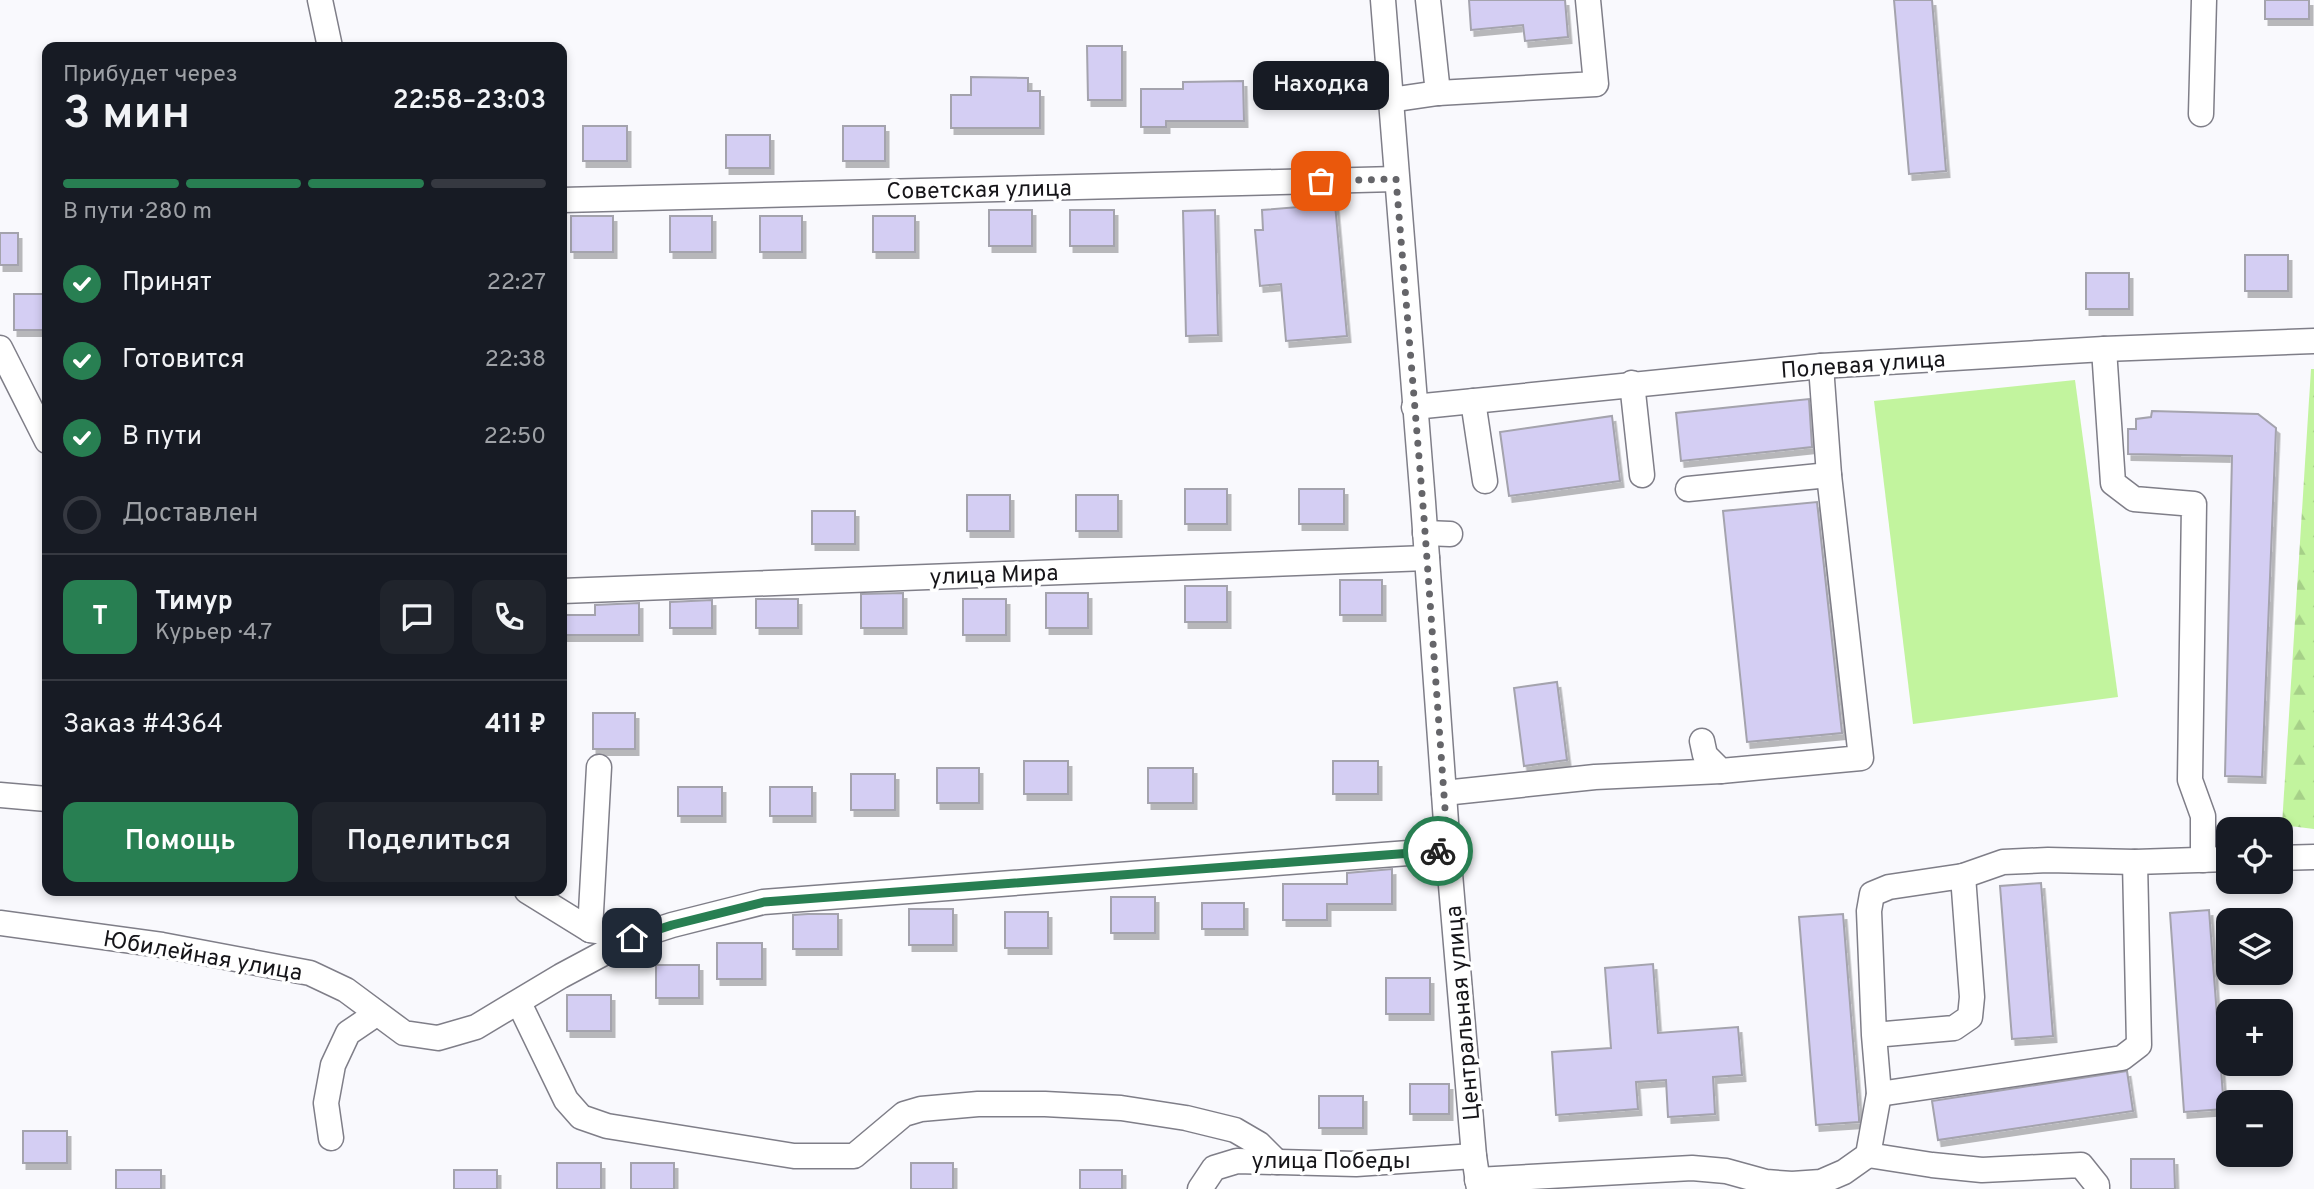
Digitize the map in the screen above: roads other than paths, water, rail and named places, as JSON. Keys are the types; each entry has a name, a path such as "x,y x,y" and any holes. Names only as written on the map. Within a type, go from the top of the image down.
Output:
{"street":[{"path":"320,0 329,42"},
{"name":"Центральная улица","path":"1383,0 1448,850 1477,1175"},
{"path":"1428,0 1438,93"},
{"path":"1390,100 1438,93 1596,84 1588,0"},
{"path":"2201,114 2204,0"},
{"name":"Советская улица","path":"567,200 1396,179"},
{"name":"Полевая улица","path":"1414,407 1821,366 2104,349 2314,341"},
{"path":"0,348 42,431"},
{"path":"2097,1189 2097,1185 2081,1165 1983,1180 1932,1166 1868,1155 1879,1094 1869,911 1872,894 1889,887 1963,876 2003,862 2216,859 2190,780 2194,504 2134,499 2113,483 2104,349"},
{"path":"1444,793 1595,777 1721,771 1861,758 1829,475 1821,366"},
{"path":"1632,383 1642,475"},
{"path":"1473,401 1485,481"},
{"path":"1688,489 1829,475"},
{"name":"улица Мира","path":"567,591 1426,546 1450,534"},
{"path":"1702,741 1705,755 1721,771"},
{"path":"590,930 598,767"},
{"path":"0,795 42,799"},
{"name":"Юбилейная улица","path":"0,923 162,945 310,973 365,1002 376,1014 404,1033 438,1038 476,1027 561,976 632,938 764,902 1448,850"},
{"path":"2293,858 2314,858"},
{"path":"1879,1094 2122,1058 2139,1045 2135,862"},
{"path":"1874,1035 1954,1028 1970,1017 1972,998 1963,876"},
{"path":"535,896 590,930 632,938"},
{"path":"519,1003 566,1100 581,1117 607,1126 794,1156 854,1156 904,1114 921,1109 978,1104 1121,1108 1186,1118 1235,1130 1259,1144 1277,1162"},
{"path":"331,1138 326,1102 333,1065 348,1032 376,1014"},
{"name":"улица Победы","path":"1199,1189 1214,1168 1237,1161 1356,1164 1477,1175 1692,1168 1745,1175 1767,1185 1821,1182 1844,1172 1868,1155"}],"place":[{"name":"Находка","path":"1321,181"}]}
